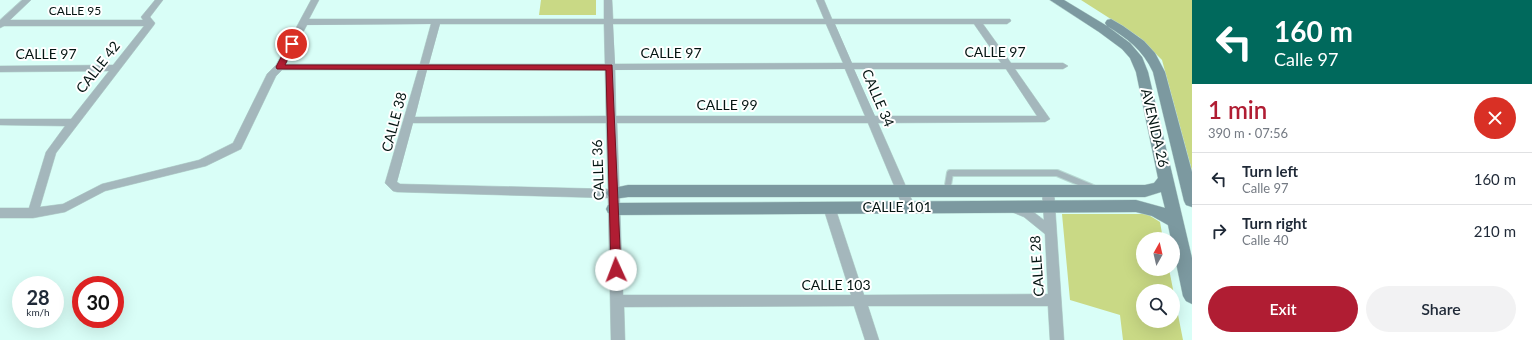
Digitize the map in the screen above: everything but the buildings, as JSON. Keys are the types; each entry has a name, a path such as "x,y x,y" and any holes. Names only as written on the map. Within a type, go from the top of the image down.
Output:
{"street":[{"path":"1,24 27,0"},
{"name":"CALLE 42","path":"33,213 50,152 150,23 145,17 159,0"},
{"path":"0,213 33,213 65,208 102,188 202,163 237,146 272,74 280,67 315,0"},
{"name":"CALLE 36","path":"608,0 618,340"},
{"name":"CALLE 34","path":"820,0 909,207"},
{"name":"AVENIDA 26","path":"1056,0 1117,39 1136,57 1142,72 1192,296"},
{"name":"AVENIDA 26","path":"1074,0 1132,37 1145,47 1154,58 1159,72 1192,201"},
{"path":"977,21 1008,66"},
{"path":"304,22 1007,21"},
{"name":"CALLE 38","path":"436,22 391,183 397,188 602,194 614,201"},
{"name":"CALLE 95","path":"1,24 150,23"},
{"name":"CALLE 99","path":"409,120 1045,119 1008,66"},
{"name":"CALLE 97","path":"280,67 1063,66"},
{"name":"CALLE 97","path":"0,69 115,68"},
{"path":"0,122 73,122"},
{"name":"CALLE 101","path":"614,201 830,208 1009,207 1101,191 1152,190 1159,187 1166,180"},
{"name":"CALLE 101","path":"614,201 636,191 947,191 1142,207 1156,211 1176,222"},
{"name":"CALLE 28","path":"1048,199 1057,340"},
{"path":"1009,207 1018,209 1028,214 1050,232"},
{"path":"830,208 872,340"},
{"name":"CALLE 103","path":"617,301 1055,300"}],"lane":[{"path":"947,191 950,173 1057,174 1101,191"}],"green space":[{"path":"541,0 596,0 596,15 539,15"},
{"path":"1081,0 1192,0 1192,171 1162,60 1139,37"},
{"path":"1062,214 1147,214 1160,222 1162,232 1136,232 1136,276 1170,276 1172,284 1136,284 1136,328 1180,328 1180,325 1183,340 1123,340 1120,315 1070,300"}],"route":[{"path":"292,44 280,67 610,67 616,270"}]}
